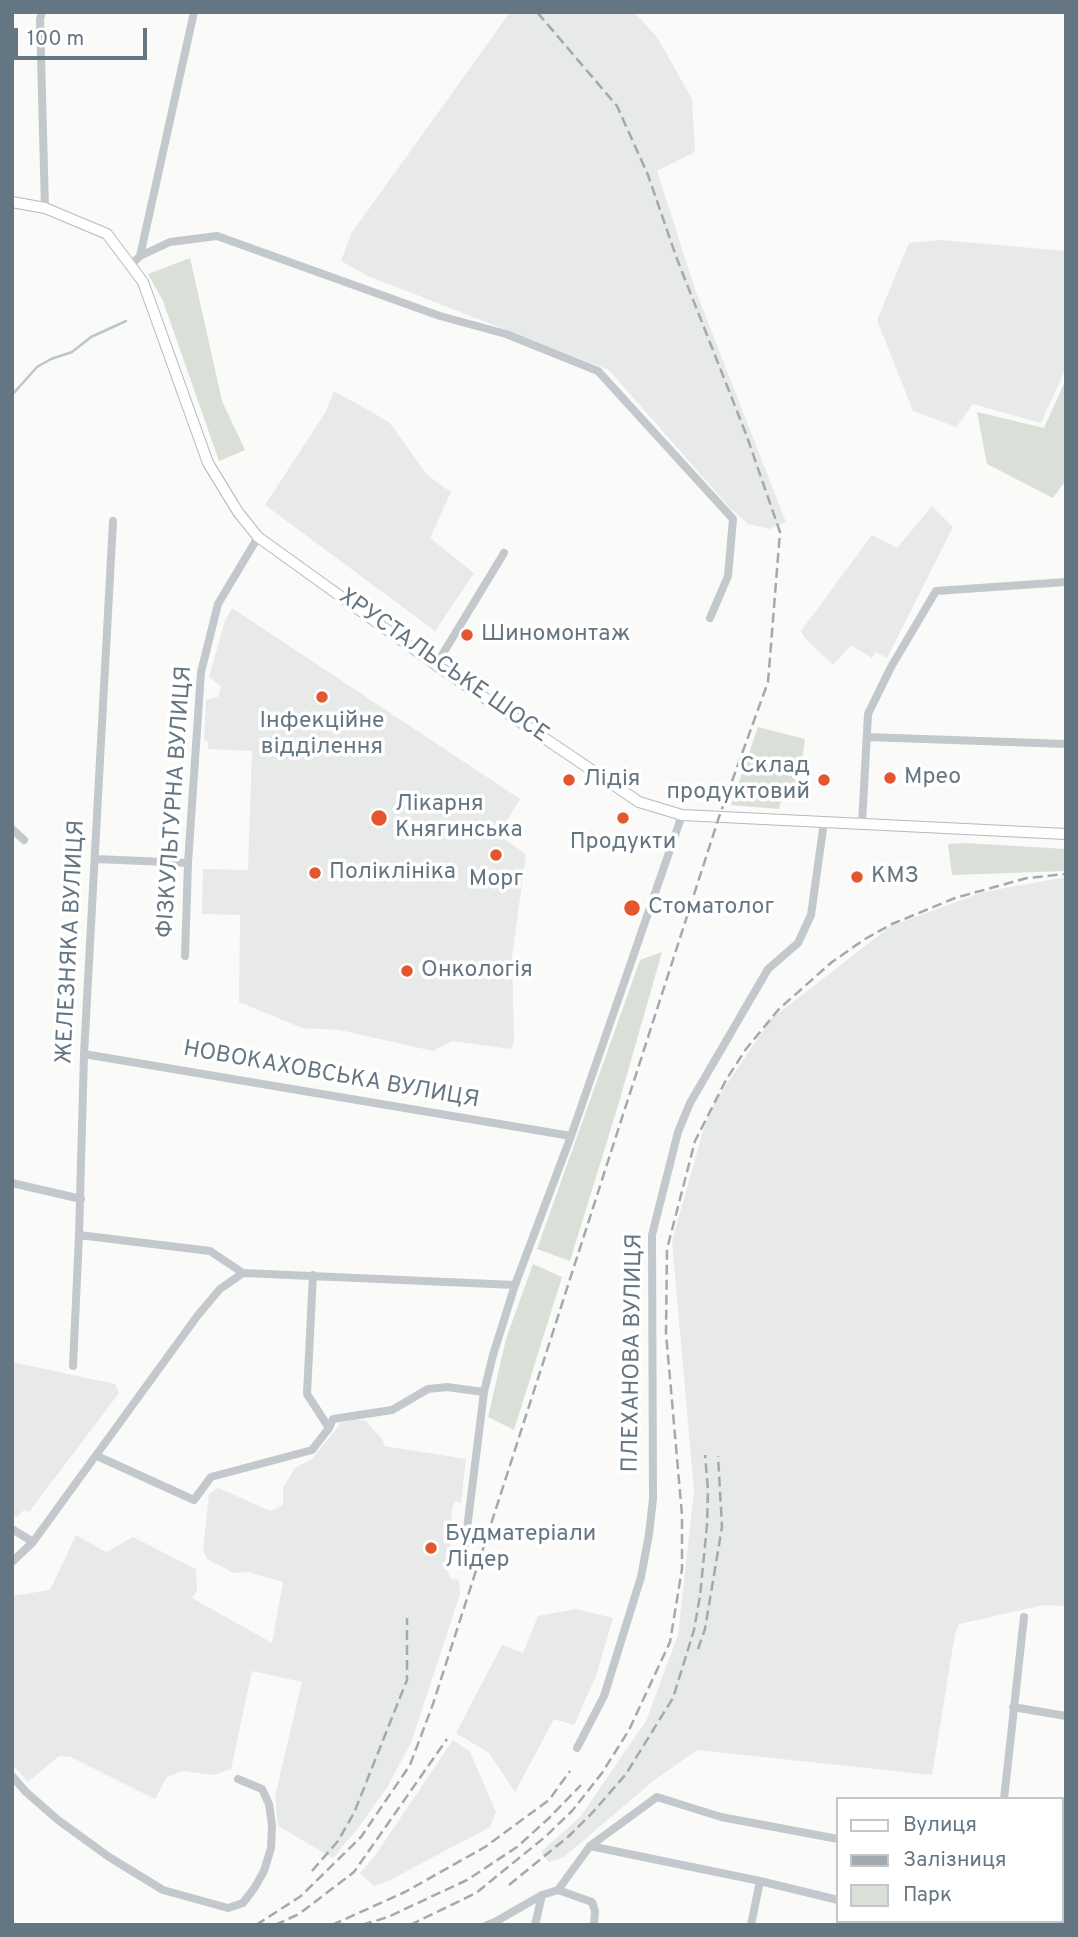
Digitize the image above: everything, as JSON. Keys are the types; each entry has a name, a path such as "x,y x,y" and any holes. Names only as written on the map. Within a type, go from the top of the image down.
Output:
{"street":[{"path":"42,12 40,19 45,208"},
{"path":"140,256 194,12"},
{"name":"ХРУСТАЛЬСЬКЕ ШОСЕ","path":"12,202 45,208 107,234 131,265 143,282 208,463 238,512 258,537 436,665 639,802 682,815 1066,834"},
{"path":"131,265 140,256 170,242 217,236 440,316 506,334 598,371 733,519 728,576 710,618"},
{"name":"ЖЕЛЕЗНЯКА ВУЛИЦЯ","path":"73,1366 81,1199 84,1054 113,521"},
{"name":"ФІЗКУЛЬТУРНА ВУЛИЦЯ","path":"185,956 188,863 201,672 218,604 258,537"},
{"path":"436,665 504,553"},
{"path":"862,824 868,714 891,667 936,592 1066,582"},
{"path":"867,737 1066,744"},
{"path":"464,1553 484,1392 515,1284 571,1136 682,815"},
{"name":"ПЛЕХАНОВА ВУЛИЦЯ","path":"577,1748 604,1696 641,1577 649,1534 653,1499 652,1235 678,1132 690,1103 768,969 798,943 811,915 824,822"},
{"path":"12,829 24,840"},
{"path":"96,859 188,863"},
{"name":"НОВОКАХОВСЬКА ВУЛИЦЯ","path":"84,1054 571,1136"},
{"path":"12,1183 81,1199"},
{"path":"79,1235 210,1251 243,1273 515,1284"},
{"path":"12,1562 33,1542 198,1315 220,1289 243,1273"},
{"path":"313,1275 307,1394 329,1428"},
{"path":"97,1456 194,1500 211,1477 312,1450 333,1419 392,1410 428,1389 447,1387 484,1392"},
{"path":"12,1529 33,1542"},
{"path":"1004,1797 1024,1617"},
{"path":"1013,1707 1066,1716"},
{"path":"12,1776 26,1792 58,1819 120,1864 163,1890 228,1908 243,1903 264,1871 271,1848 269,1804 262,1789 237,1779"},
{"path":"487,1925 542,1895 558,1890 590,1846 657,1797 721,1817 836,1839"},
{"path":"590,1846 836,1900"},
{"path":"751,1925 760,1881"},
{"path":"558,1890 592,1902 596,1911 594,1925"},
{"path":"536,1925 542,1895"}],"shaded area":[{"path":"510,12 634,12 657,37 692,99 695,152 657,171 695,289 786,522 770,529 748,524 731,509 609,370 368,276 341,261 351,234"},
{"path":"940,240 1066,251 1066,368 1041,423 973,404 956,427 913,411 877,320 909,243"},
{"path":"334,391 389,422 427,475 451,492 430,538 474,573 435,631 265,505 325,413"},
{"path":"932,506 953,527 887,658 876,652 872,658 851,645 833,665 801,631 872,535 897,548"},
{"name":"Лікарня Княгинська","path":"232,608 520,799 498,835 526,854 512,957 514,1042 511,1049 452,1041 433,1051 340,1030 302,1028 239,1002 240,915 202,914 203,869 248,870 252,751 208,749 208,741 204,740 206,700 218,697 221,686 209,677 225,621"},
{"path":"1066,877 1066,1606 1044,1605 959,1624 955,1634 932,1775 697,1750 653,1781 564,1857 549,1862 541,1852 580,1817 646,1721 678,1635 694,1491 672,1241 705,1124 716,1100 771,1019 891,926 983,892"},
{"path":"12,1362 115,1384 119,1393 29,1512 24,1510 17,1517 12,1515"},
{"path":"365,1420 383,1440 384,1446 466,1459 461,1503 455,1501 452,1508 450,1567 447,1568 450,1578 459,1580 460,1594 412,1740 388,1786 333,1858 278,1826 275,1796 302,1682 252,1671 231,1769 214,1775 183,1771 167,1777 155,1799 71,1757 59,1756 28,1782 12,1764 12,1596 50,1590 76,1535 106,1552 133,1537 196,1569 197,1591 192,1598 272,1643 283,1582 248,1572 234,1573 207,1559 203,1550 209,1494 218,1488 271,1511 283,1505 283,1488 295,1468 312,1459 341,1423"},
{"path":"576,1609 613,1618 596,1676 574,1725 554,1719 515,1792 489,1753 456,1733 502,1645 523,1653 538,1616"},
{"path":"453,1740 470,1752 496,1812 490,1827 374,1886 360,1873 374,1857"}],"green space":[{"path":"190,258 222,401 245,450 219,461 163,301 148,274"},
{"path":"1066,379 1066,480 1053,498 987,464 977,412 1044,428"},
{"path":"758,727 805,739 796,798 782,797 779,809 731,805"},
{"path":"948,844 1066,849 1066,871 952,875"},
{"path":"662,952 570,1261 537,1249 640,960"},
{"path":"533,1264 562,1277 514,1430 488,1417 506,1339"}],"waterway":[{"path":"12,395 37,367 72,352 91,337 126,321"}],"railway":[{"path":"256,1925 301,1896 361,1837 410,1765 433,1704 719,817 768,682 780,532 648,175 617,106 537,12"},
{"path":"410,1925 476,1893 545,1837 572,1811 602,1773 629,1730 670,1642 682,1569 682,1515 666,1333 667,1249 695,1141 726,1080 746,1049 779,1009 832,962 865,939 892,924 955,898 1027,878 1066,874"},
{"path":"509,1885 569,1836 593,1812 626,1774 673,1698 694,1630 700,1596 707,1525 705,1455"},
{"path":"698,1649 705,1629 722,1527 718,1456"},
{"path":"312,1871 338,1841 354,1813 407,1680 407,1618"},
{"path":"275,1925 299,1914 354,1872 447,1739"},
{"path":"332,1925 405,1892 485,1847 549,1800 570,1771"},
{"path":"362,1925 388,1917 467,1880 517,1847 581,1785"}],"place":[{"name":"Шиномонтаж","path":"467,635"},
{"name":"Інфекційне відділення","path":"322,697"},
{"name":"Мрео","path":"890,778"},
{"name":"Лідія","path":"569,780"},
{"name":"Склад продуктовий","path":"824,780"},
{"name":"Лікарня Княгинська","path":"379,818"},
{"name":"Продукти","path":"623,818"},
{"name":"Морг","path":"496,855"},
{"name":"Поліклініка","path":"315,873"},
{"name":"КМЗ","path":"857,877"},
{"name":"Стоматолог","path":"632,908"},
{"name":"Онкологія","path":"407,971"},
{"name":"Будматеріали Лідер","path":"431,1548"}]}
